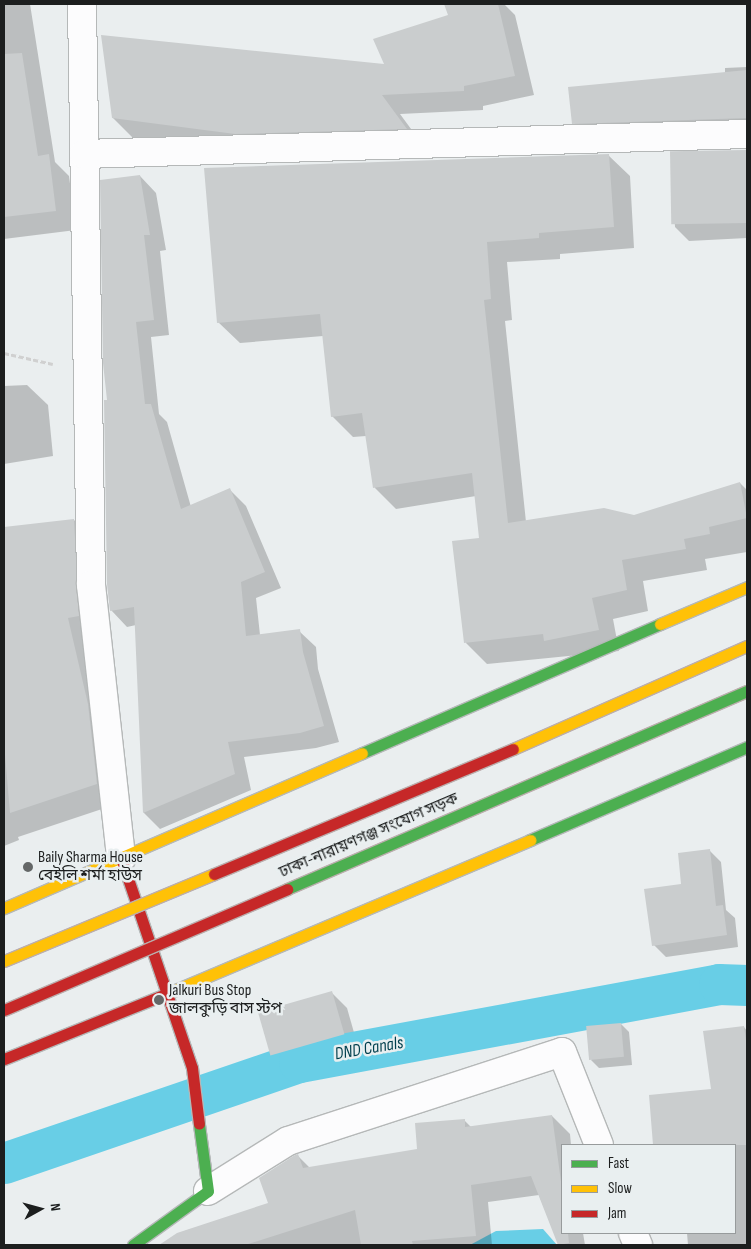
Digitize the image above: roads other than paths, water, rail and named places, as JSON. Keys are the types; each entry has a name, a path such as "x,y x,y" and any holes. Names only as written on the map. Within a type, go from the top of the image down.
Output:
{"street":[{"path":"82,4 91,585 121,858 168,991 192,1068 200,1150 208,1191"},
{"path":"84,154 747,134"},
{"path":"4,908 747,587"},
{"name":"ঢাকা-নারায়ণগঞ্জ সংযোগ সড়ক","path":"4,961 451,776 747,646"},
{"name":"ঢাকা-নারায়ণগঞ্জ সংযোগ সড়ক","path":"4,1010 747,691"},
{"path":"4,1059 168,991 279,948 747,747"},
{"path":"133,1245 208,1191 288,1141 562,1052 599,1144"}],"water":[{"path":"543,1229 557,1245 470,1245 496,1231"}],"waterway":[{"name":"DND Canals","path":"4,1163 299,1062 719,984 747,985"}],"place":[{"name":"Baily Sharma House বেইলি শর্মা হাউস","path":"28,867"},
{"name":"Jalkuri Bus Stop জালকুড়ি বাস স্টপ","path":"159,1000"}]}
